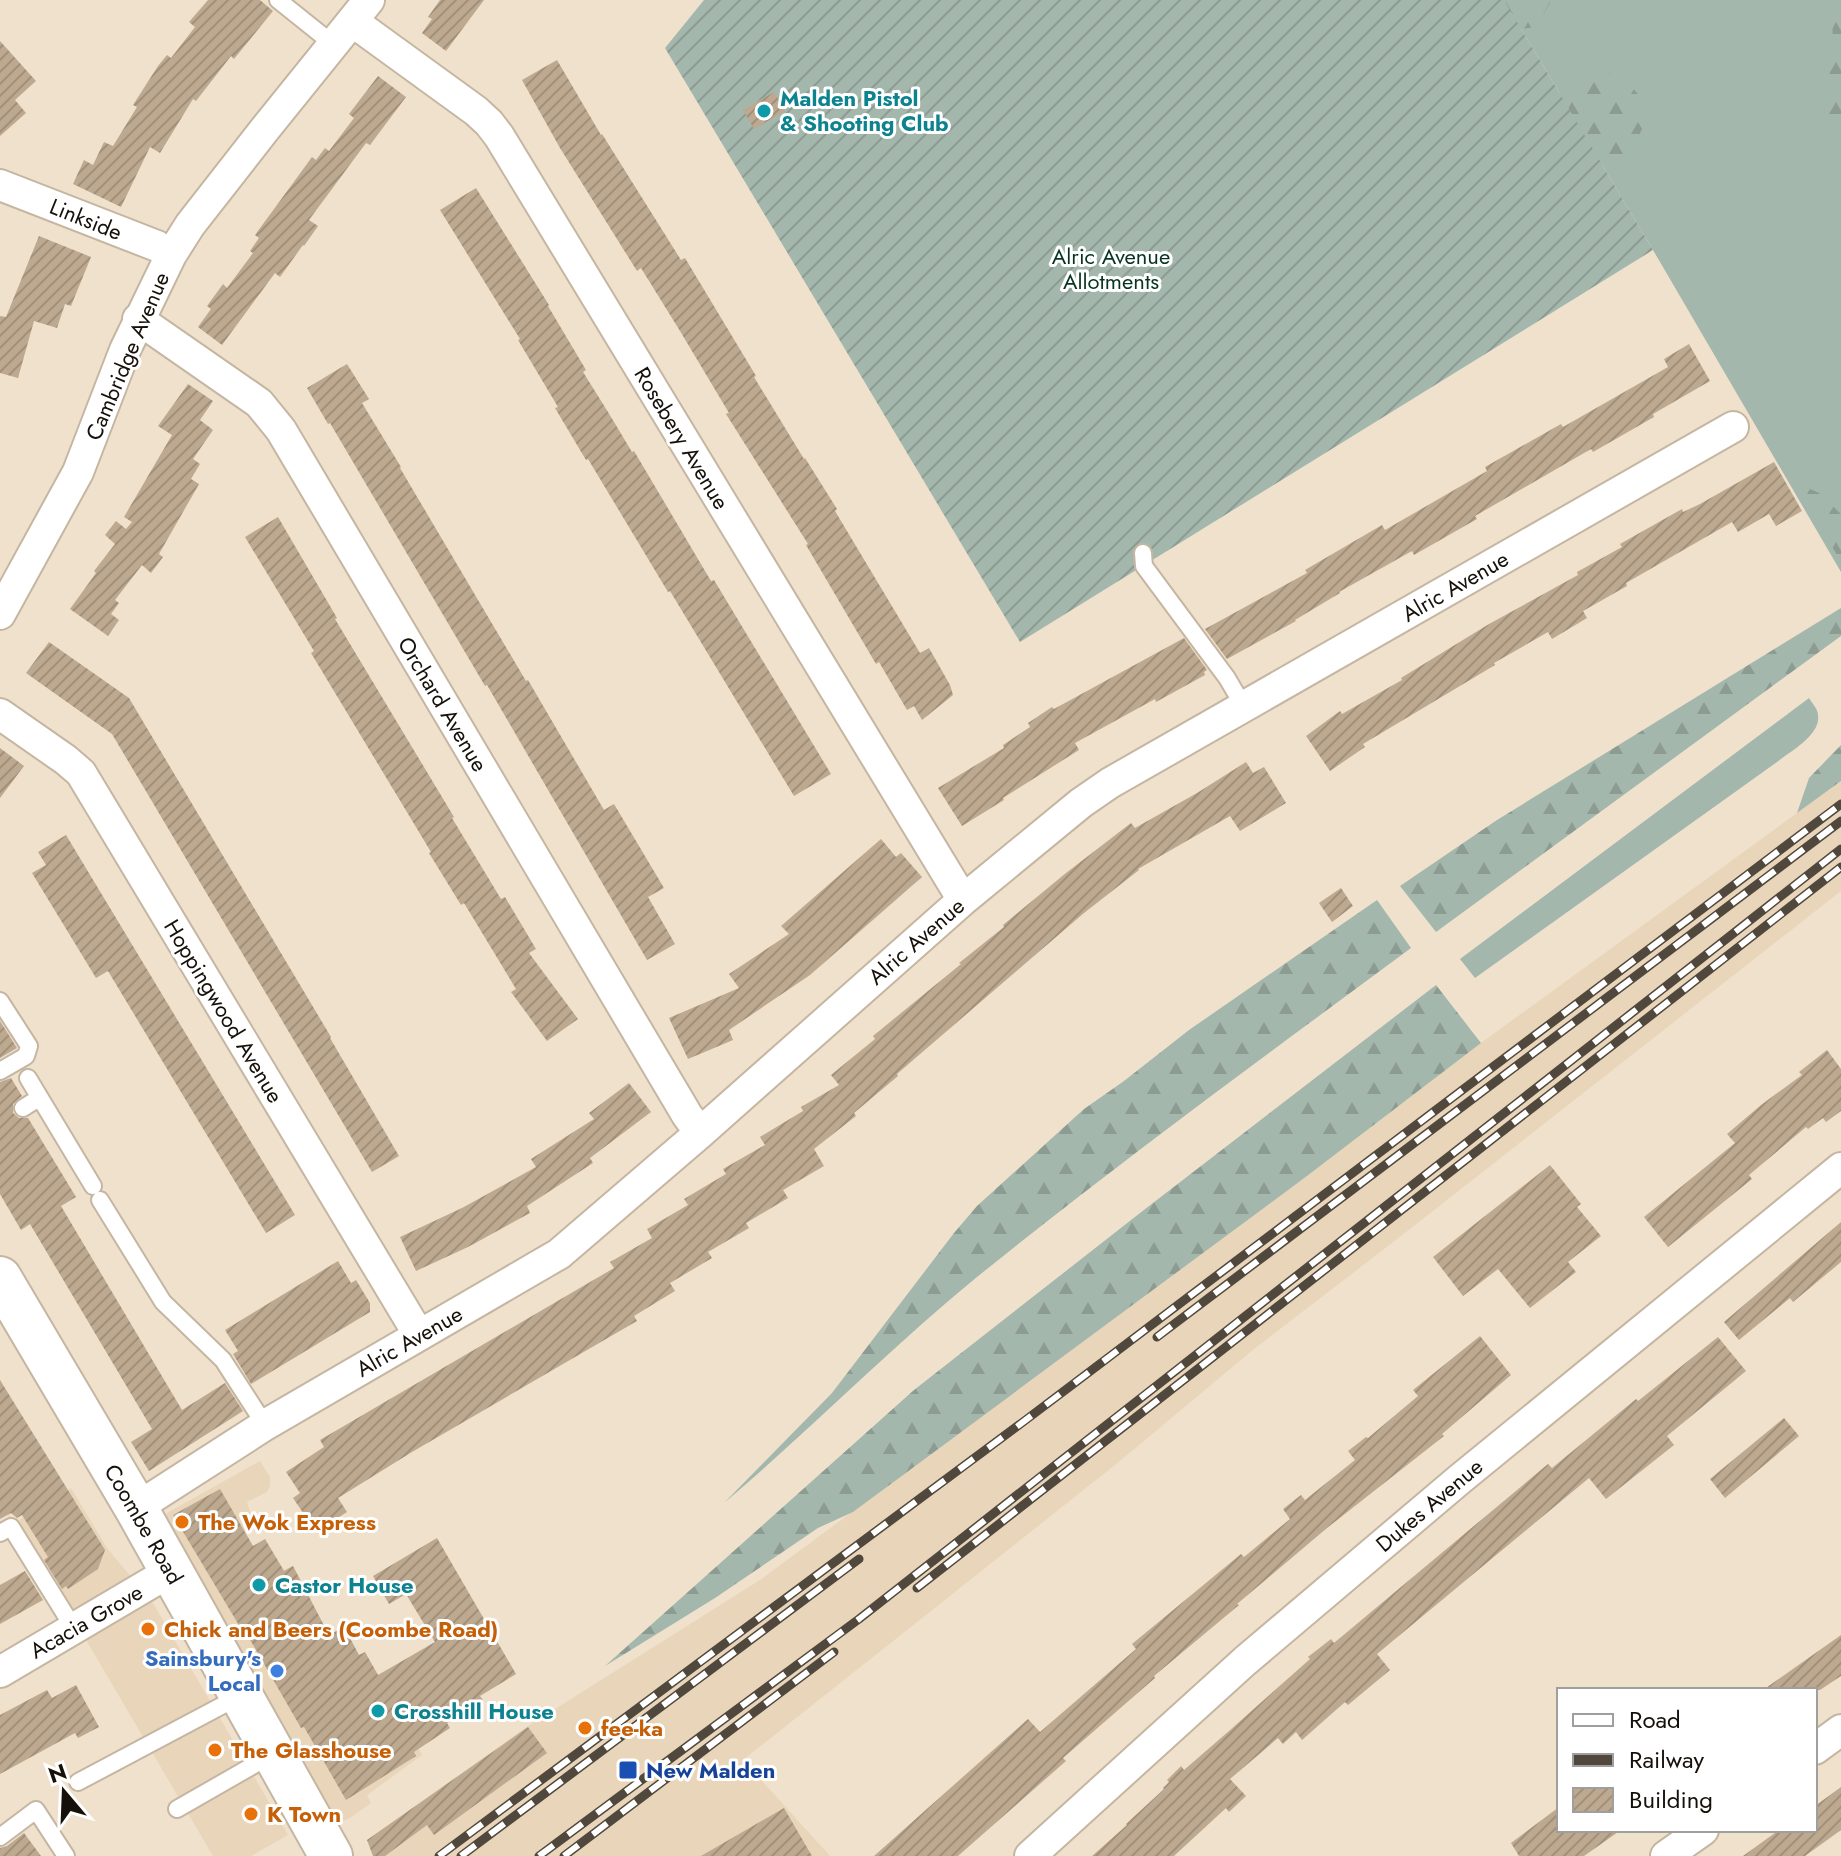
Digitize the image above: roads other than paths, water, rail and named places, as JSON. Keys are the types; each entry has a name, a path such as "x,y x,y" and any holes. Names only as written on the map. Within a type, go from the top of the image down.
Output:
{"main road":[{"name":"Coombe Road","path":"0,1278 136,1508 274,1754 330,1845"}],"street":[{"name":"Cambridge Avenue","path":"0,614 78,472 138,319 171,255 190,225 360,10"},
{"name":"Rosebery Avenue","path":"360,10 476,111 499,136 963,900"},
{"name":"Linkside","path":"0,185 157,246 171,255"},
{"name":"Orchard Avenue","path":"138,319 259,403 281,430 700,1133"},
{"name":"Alric Avenue","path":"136,1508 265,1425 559,1254 963,900 1110,783 1733,427"},
{"name":"Hoppingwood Avenue","path":"0,714 81,773 419,1335"},
{"name":"Dukes Avenue","path":"1030,1856 1245,1661 1524,1426 1841,1168"},
{"name":"Acacia Grove","path":"0,1672 171,1571"},
{"path":"1817,1748 1841,1730"},
{"path":"1666,1856 1700,1832"}],"lane":[{"path":"278,0 333,44"},
{"path":"1143,553 1144,566 1227,678 1244,707"},
{"path":"0,1001 29,1046 26,1056 0,1071"},
{"path":"28,1078 163,1302 223,1360 265,1425"},
{"path":"23,1108 39,1098"},
{"path":"0,1533 11,1527 73,1627"},
{"path":"78,1782 242,1696"},
{"path":"177,1809 274,1754"},
{"path":"0,1837 36,1810 66,1856"}],"railway":[{"path":"439,1856 1023,1422 1841,804"},
{"path":"1157,1337 1841,821"},
{"path":"539,1856 859,1619 1841,849"},
{"path":"917,1588 1841,867"},
{"path":"461,1856 859,1559"},
{"path":"564,1856 834,1652"}],"place":[{"name":"Malden Pistol & Shooting Club","path":"764,111"},
{"name":"The Wok Express","path":"182,1522"},
{"name":"Castor House","path":"259,1585"},
{"name":"Chick and Beers (Coombe Road)","path":"148,1629"},
{"name":"Sainsbury's Local","path":"277,1671"},
{"name":"Crosshill House","path":"378,1711"},
{"name":"fee-ka","path":"585,1728"},
{"name":"The Glasshouse","path":"215,1750"},
{"name":"New Malden","path":"628,1770"},
{"name":"K Town","path":"251,1814"}],"park label":[{"name":"Alric Avenue Allotments","path":"1111,268"}]}
